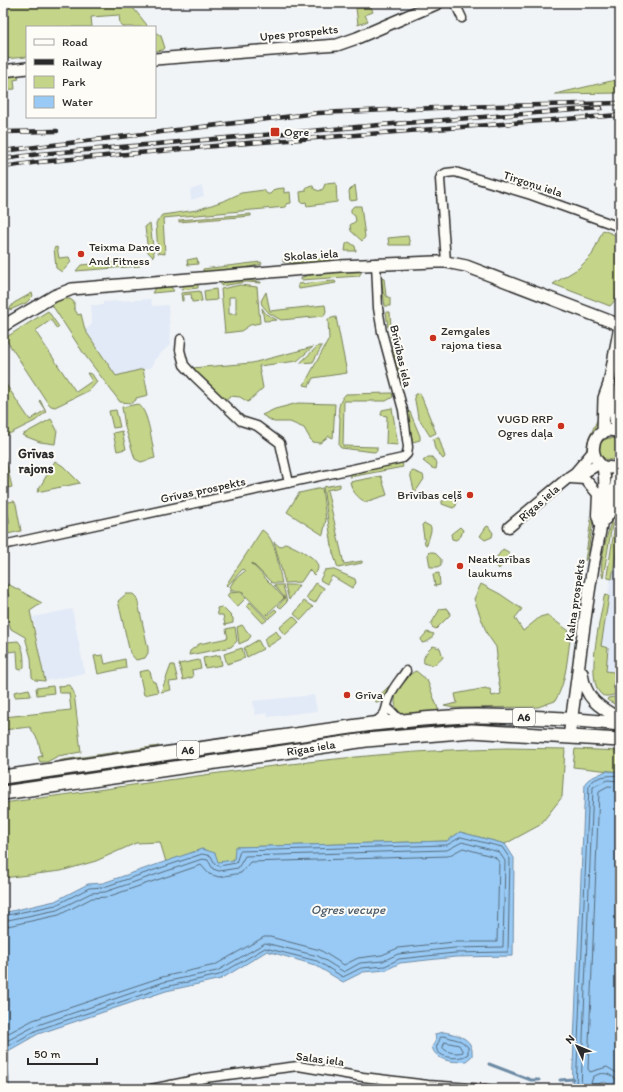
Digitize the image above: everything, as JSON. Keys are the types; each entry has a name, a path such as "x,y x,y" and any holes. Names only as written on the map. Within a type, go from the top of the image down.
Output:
{"highway":[{"name":"Rīgas iela","path":"3,777 372,724 406,721 475,716 572,719 620,724"},
{"name":"Rīgas iela","path":"3,793 366,740 420,734 472,731 620,740"},
{"path":"193,750 195,766"}],"main road":[{"name":"Upes prospekts","path":"156,59 337,45 357,38 438,3"},
{"path":"3,71 26,68"},
{"name":"Skolas iela","path":"3,326 54,296 72,289 376,263 446,262 466,266 620,326"},
{"path":"603,433 603,407 620,326"},
{"path":"600,525 609,515 616,488 619,466 601,466 592,453 594,440 603,433 618,432 609,384"},
{"name":"Kalna prospekts","path":"570,737 606,488 601,466"},
{"path":"580,660 584,687 588,694 597,704 620,719"}],"street":[{"path":"455,3 462,18"},
{"name":"Tirgoņu iela","path":"446,262 440,179 441,176 446,173 455,172 531,195 620,227"},
{"name":"Brīvības iela","path":"376,263 378,308 386,346 403,410 408,447 407,454"},
{"path":"181,339 180,350 184,365 194,376 241,421 258,426 280,444 289,483"},
{"path":"572,475 592,453"},
{"name":"Grīvas prospekts","path":"3,545 403,458 407,454"},
{"path":"572,475 601,466"},
{"path":"572,475 585,479 598,494 597,515 600,525"},
{"name":"Rīgas iela","path":"509,528 572,475"},
{"path":"372,724 382,717 388,708 389,697 406,671"},
{"path":"388,708 398,718 406,721"},
{"name":"Salas iela","path":"151,1089 205,1078 298,1066 364,1077 428,1085 487,1089"}],"shaded area":[{"path":"202,186 204,196 191,200 190,190"},
{"path":"151,299 152,306 168,305 171,344 154,360 152,367 116,377 85,330 92,324 91,305 103,305 103,302"},
{"path":"620,520 620,696 609,693 595,676"},
{"path":"72,609 85,673 45,681 33,617"},
{"path":"314,695 317,711 268,717 267,713 255,715 253,701"}],"green space":[{"path":"3,3 133,3 134,9 147,25 122,26 120,24 119,15 91,17 92,26 26,26 26,57 3,59"},
{"path":"371,7 373,12 365,15 368,21 358,25 356,8"},
{"path":"156,33 161,36 165,48 163,50 156,51"},
{"path":"18,75 19,79 14,80 15,89 3,90 3,76"},
{"path":"620,79 620,93 555,94"},
{"path":"336,183 337,202 307,206 306,202 301,203 300,192 306,191 306,187 313,186 314,189 319,191 323,189 325,184"},
{"path":"355,185 357,200 350,201 349,191"},
{"path":"284,188 284,193 290,192 291,203 286,204 286,207 163,218 165,254 158,253 156,223 162,215 197,210 241,193 264,190 267,194 270,194 275,189"},
{"path":"354,206 361,206 365,237 362,241 351,231 350,225 356,221 355,216 351,213 351,209"},
{"path":"251,214 251,216 179,222 179,220"},
{"path":"150,223 153,257 148,252 145,227"},
{"path":"603,230 620,237 619,284 614,301 610,306 553,284 579,268 592,255"},
{"path":"408,236 410,245 389,245 388,238"},
{"path":"349,242 355,246 356,251 345,251 346,244"},
{"path":"57,247 59,258 69,257 71,262 62,272 56,268 54,248"},
{"path":"335,257 333,262 313,264 283,262 283,259 297,261"},
{"path":"197,258 198,264 188,265 187,260"},
{"path":"139,260 140,266 76,271 81,265"},
{"path":"261,262 262,264 237,270 203,273 203,269"},
{"path":"360,270 361,273 359,276 301,280 301,278 308,275"},
{"path":"384,278 386,296 390,298 390,306 385,306 381,279"},
{"path":"246,280 261,283 246,282 221,286 221,282"},
{"path":"335,281 336,283 299,289 298,284"},
{"path":"198,284 198,288 181,290 184,285"},
{"path":"240,285 257,287 260,323 250,325 241,331 225,333 221,289","holes":["229,297 236,297 236,314 229,314"]},
{"path":"170,286 174,291 152,293 155,288"},
{"path":"216,289 217,300 205,301 204,291"},
{"path":"200,291 202,301 192,302 191,294 183,295 182,301 181,293"},
{"path":"266,292 270,311 325,305 326,311 324,316 281,320 269,313 262,305 261,301"},
{"path":"32,293 33,296 26,303 10,310 9,309 14,303"},
{"path":"60,299 70,299 74,302 74,308 78,315 81,314 85,330 116,376 143,369 148,395 136,398 136,400 132,403 120,402 84,354 50,302"},
{"path":"262,308 266,314 277,320 264,321"},
{"path":"48,311 59,327 57,329 51,320 35,331 76,392 92,381 87,373 92,374 97,382 90,390 55,407 51,406 47,402 5,338"},
{"path":"386,312 390,312 391,327 388,327"},
{"path":"336,317 347,373 313,378 309,386 304,385 329,339 328,319"},
{"path":"390,334 392,334 393,344 398,350 397,361 403,388 401,388"},
{"path":"318,346 322,346 313,362 300,363"},
{"path":"313,347 297,361 259,366 263,388 248,402 240,397 230,396 225,400 192,368 252,363"},
{"path":"3,380 30,420 45,410 46,412 35,421 3,437"},
{"path":"392,393 393,397 386,401 344,401 343,446 377,447 377,451 374,452 341,448 339,446 339,409 340,402 344,396 346,394"},
{"path":"420,393 436,433 430,436 418,417 414,395"},
{"path":"298,403 335,404 333,438 329,436 320,443 312,442 304,428 290,422 274,422 262,415 275,409"},
{"path":"138,404 145,414 155,458 141,462 135,459 125,427 122,407"},
{"path":"392,408 398,445 386,444 387,416 381,415 382,410"},
{"path":"116,410 120,427 113,428 109,411"},
{"path":"406,411 410,412 420,436 420,440 413,442"},
{"path":"599,416 597,429 586,453 588,440"},
{"path":"51,419 57,430 55,444 40,442 22,435"},
{"path":"122,431 126,449 117,451 113,433"},
{"path":"439,438 445,457 443,459 435,449 433,439"},
{"path":"610,438 618,441 621,449 618,457 610,460 602,457 599,449 602,441"},
{"path":"3,449 12,487 7,488 3,483"},
{"path":"428,457 432,457 437,463 436,469 432,468 423,461"},
{"path":"55,461 63,466 80,483 37,492"},
{"path":"402,463 403,467 350,477 352,473"},
{"path":"413,471 423,475 424,479 416,491 414,490 410,473"},
{"path":"381,476 387,495 365,502 355,494 350,482"},
{"path":"340,484 340,487 327,490 344,564 362,561 362,563 338,568 333,553 323,487"},
{"path":"322,488 326,520 323,535 287,512 299,493"},
{"path":"594,493 595,509 587,558 585,561 593,506 592,494"},
{"path":"453,497 457,499 456,506 453,508 442,504 442,501"},
{"path":"14,501 16,504 21,531 3,535 3,524 10,523 6,506 3,507 3,503"},
{"path":"617,506 613,519 603,578 603,553 608,531"},
{"path":"620,507 620,529 612,579 608,578 607,575 615,525"},
{"path":"424,523 431,527 427,545 425,544 422,525"},
{"path":"488,526 493,533 492,537 485,540 480,536"},
{"path":"460,527 463,530 461,536 456,540 452,539 451,534"},
{"path":"262,530 267,534 274,547 282,583 272,583 252,564 284,598 267,614 268,615 275,609 277,611 268,619 241,591 230,591 232,589 230,587 234,580 245,571 243,569 227,586 226,585"},
{"path":"274,542 280,547 286,543 304,552 315,560 318,565 318,570 314,575 309,570 301,582 285,583"},
{"path":"503,549 510,553 499,569 493,562"},
{"path":"430,552 434,552 441,559 441,565 437,567 430,567 428,555"},
{"path":"332,569 355,579 356,583 352,588 332,576 327,584 320,580 325,570"},
{"path":"439,573 440,585 435,586 433,574"},
{"path":"316,583 324,588 315,603 306,598"},
{"path":"8,584 42,603 30,611 45,681 35,680 32,677 31,658 25,637 11,629 5,611 9,597 8,593 4,591"},
{"path":"481,584 500,594 522,609 515,618 523,631 540,617 547,615 571,634 562,686 555,701 538,707 454,708 444,706 457,703 455,694 486,688 490,689 492,696 501,694 496,666 496,647 487,634 474,599"},
{"path":"274,585 283,585 287,602 281,608 278,606 285,598"},
{"path":"285,585 299,585 289,600"},
{"path":"241,592 246,598 237,607 227,596 229,593"},
{"path":"126,594 133,594 137,598 148,648 148,653 145,658 136,660 130,653 118,601"},
{"path":"606,595 609,596 601,646 608,648 606,671 620,673 620,680 615,680 613,685 614,689 620,691 620,693 611,696 602,695 597,688 594,677 597,633 604,597"},
{"path":"304,601 313,607 301,620 294,614"},
{"path":"250,602 267,620 263,623 247,606"},
{"path":"222,607 233,618 233,623 225,625 223,615 218,615 217,608"},
{"path":"446,608 449,610 450,615 436,629 432,627 431,624 440,609"},
{"path":"293,616 299,622 285,635 279,628"},
{"path":"242,625 251,636 248,640 239,644 237,627"},
{"path":"235,627 237,641 231,647 189,655 190,651 199,644 228,638 226,629"},
{"path":"276,631 281,638 267,647 264,639"},
{"path":"427,632 434,634 432,638 422,643 421,639"},
{"path":"258,640 263,649 247,657 244,648"},
{"path":"18,641 23,649 24,656 24,667 21,670 18,669 17,651 8,652 7,642"},
{"path":"433,646 440,648 443,657 435,664 430,665 424,663 427,652"},
{"path":"242,648 245,658 227,664 224,654"},
{"path":"103,655 105,664 125,659 126,668 98,674 94,656"},
{"path":"220,655 222,665 205,668 203,658"},
{"path":"199,660 201,668 192,670 193,677 183,680 179,664"},
{"path":"171,665 174,665 178,681 169,682 171,690 161,692"},
{"path":"148,670 153,682 155,682 158,692 144,695 139,672"},
{"path":"416,671 427,680 440,714 405,715 399,711 395,705 397,692 401,685 405,679"},
{"path":"70,685 74,693 81,752 58,756 47,762 40,762 38,757 42,756 38,740 30,727 3,730 3,714 4,717 71,710 69,693 59,693 58,686"},
{"path":"53,686 54,693 37,695 36,688"},
{"path":"389,686 384,696 384,701 376,702 375,700"},
{"path":"29,689 31,696 15,697 14,692"},
{"path":"620,696 620,707 607,700 608,698"},
{"path":"159,746 144,751 48,766 62,760"},
{"path":"507,748 565,749 562,797 540,825 505,844 460,832 447,841 236,847 234,860 218,863 202,849 166,862 160,842 136,843 96,861 61,871 3,878 3,803 255,768 318,761 444,750"},
{"path":"575,749 620,751 620,772 573,767"}],"water":[{"path":"606,771 620,772 620,1089 615,1089 605,1082 600,1083 597,1089 572,1089 585,783 589,779"},
{"name":"Ogres vecupe","path":"460,832 505,844 514,858 513,956 455,957 400,963 386,970 363,972 343,982 315,965 267,951 221,979 166,991 38,1034 8,1051 9,1085 3,1086 3,913 55,901 88,884 103,883 202,849 215,853 218,862 234,860 235,847 447,841"},
{"path":"444,1032 455,1034 468,1041 472,1050 472,1056 466,1061 456,1062 446,1060 437,1055 432,1047 436,1040 435,1034"}],"waterway":[{"path":"489,1064 531,1080 539,1080"},
{"path":"560,1080 573,1079"}],"railway":[{"path":"3,151 318,113 459,107 620,103"},
{"path":"3,159 39,154 601,108"},
{"path":"3,167 39,162 248,143 620,115"},
{"path":"3,132 57,131"}],"place":[{"name":"Ogre","path":"275,132"},
{"name":"Teixma Dance And Fitness","path":"81,254"},
{"name":"Zemgales rajona tiesa","path":"433,338"},
{"name":"VUGD RRP Ogres daļa","path":"561,426"},
{"name":"Brīvības ceļš","path":"470,495"},
{"name":"Neatkarības laukums","path":"460,566"},
{"name":"Grīva","path":"347,695"}],"district":[{"name":"Grīvas rajons","path":"36,460"}]}
